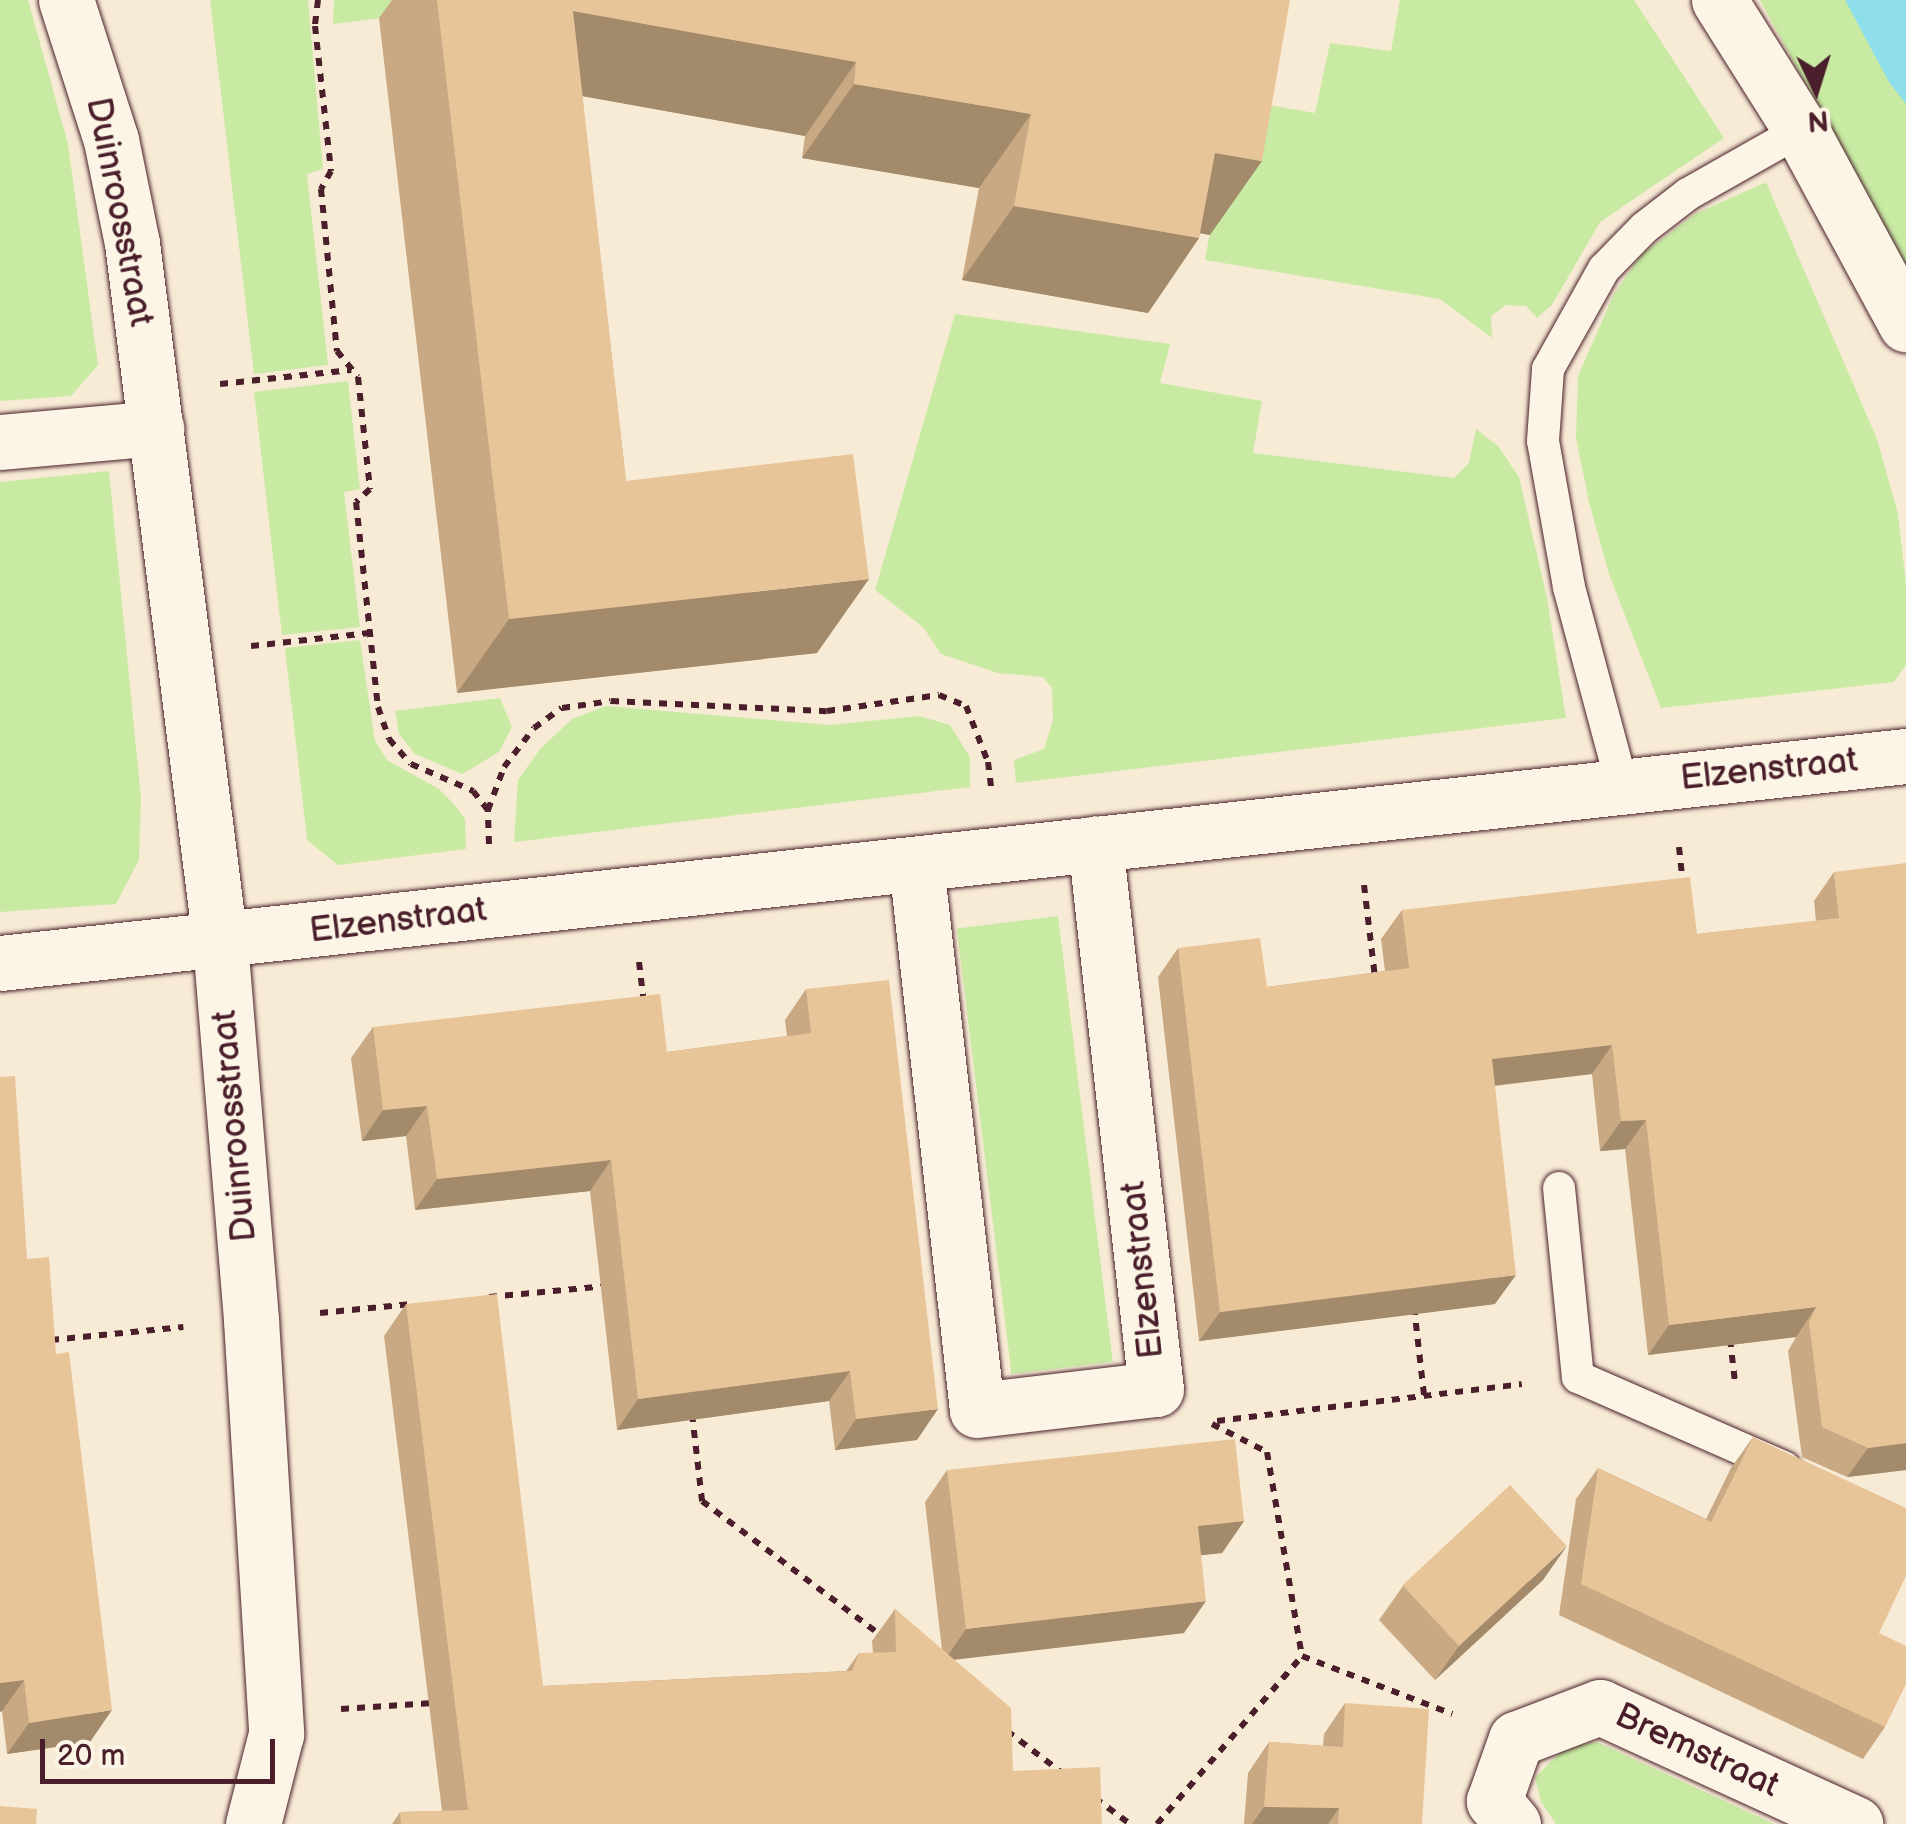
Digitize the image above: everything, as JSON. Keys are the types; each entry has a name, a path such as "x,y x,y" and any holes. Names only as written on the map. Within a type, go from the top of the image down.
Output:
{"street":[{"name":"Duinroosstraat","path":"66,0 115,157 132,243 220,942 251,1320 276,1734 253,1824"},
{"path":"1719,0 1802,130 1906,324"},
{"path":"0,442 153,409"},
{"name":"Elzenstraat","path":"0,963 1906,756"},
{"name":"Elzenstraat","path":"916,864 977,1410 995,1408 1156,1389 1095,843"},
{"name":"Bremstraat","path":"1516,1738 1600,1706 1855,1824"},
{"path":"1513,1824 1494,1801 1516,1738"}],"lane":[{"path":"1647,782 1570,587 1544,441 1548,369 1604,269 1644,228 1688,194 1802,130"},
{"path":"1558,1188 1578,1377 1807,1479"}],"path":[{"path":"318,0 315,26 331,172 321,189 337,351 358,377 370,490 356,502 378,707 388,739 411,764 473,792 488,810"},
{"path":"153,409 352,370"},
{"path":"184,654 370,633"},
{"path":"499,910 488,850 488,810 504,767 534,728 562,708 610,701 827,710 940,695 966,706 988,762 1000,854"},
{"path":"1647,782 1684,897"},
{"path":"1356,813 1376,988"},
{"path":"631,894 645,1010"},
{"path":"483,1298 618,1285"},
{"path":"1413,1298 1424,1395"},
{"path":"39,1342 425,1303"},
{"path":"1729,1330 1742,1448"},
{"path":"1302,1656 1268,1452 1208,1422 1578,1377"},
{"path":"691,1408 702,1501 892,1644"},
{"path":"1302,1656 1516,1738"},
{"path":"1156,1824 1302,1656"},
{"path":"275,1714 445,1702"},
{"path":"1003,1728 1067,1776"},
{"path":"1082,1788 1130,1824"}],"green space":[{"path":"0,0 28,0 68,144 98,365 71,396 0,401"},
{"path":"210,0 308,0 323,169 307,174 328,365 254,374"},
{"path":"334,0 429,0 431,12 333,24"},
{"path":"1400,0 1634,0 1724,138 1600,222 1552,305 1537,318 1526,306 1506,305 1491,316 1492,338 1440,299 1205,260 1234,99 1315,113 1330,43 1391,51"},
{"path":"1760,0 1906,0 1906,268"},
{"path":"1766,182 1877,439 1898,514 1906,584 1906,665 1894,682 1661,708 1609,574 1589,502 1576,438 1578,376 1614,294 1641,255 1695,214"},
{"path":"955,314 1170,344 1160,383 1262,401 1253,453 1454,478 1469,463 1476,429 1498,446 1519,477 1547,598 1566,718 1016,783 1014,760 1044,749 1053,720 1052,688 1043,677 998,673 941,654 923,627 875,590"},
{"path":"348,381 360,489 344,492 360,627 282,635 254,392"},
{"path":"109,471 141,798 139,860 116,904 0,912 0,482"},
{"path":"360,640 375,741 387,760 439,789 453,803 465,819 466,849 338,865 307,840 285,648"},
{"path":"500,698 512,727 499,752 462,774 415,754 399,734 395,711"},
{"path":"606,706 830,725 919,716 950,725 970,757 970,787 514,842 518,780 540,749 572,719"},
{"path":"1058,916 1113,1362 1011,1374 957,928"},
{"path":"1597,1742 1774,1824 1556,1824 1541,1802 1535,1778 1564,1748"}],"water":[{"path":"1845,0 1906,0 1906,104 1889,82"}],"building":[{"path":"437,0 1290,0 1262,161 1215,153 1199,238 1014,206 1031,114 854,84 856,62 573,11 626,481 853,454 869,579 509,619"},
{"path":"1906,863 1906,1443 1868,1448 1822,1427 1809,1322 1816,1307 1669,1325 1646,1120 1621,1121 1612,1045 1492,1059 1516,1275 1220,1312 1178,948 1260,938 1267,987 1409,968 1402,910 1690,877 1697,934 1839,918 1834,872"},
{"path":"889,980 938,1409 856,1419 850,1371 638,1399 611,1160 437,1179 427,1106 383,1110 373,1027 660,994 667,1052 811,1033 806,989"},
{"path":"15,1076 27,1259 49,1257 56,1354 69,1352 112,1710 29,1723 24,1680 0,1683 0,1077"},
{"path":"497,1294 543,1686 852,1671 859,1653 896,1652 895,1609 1011,1708 1013,1771 1100,1767 1102,1824 401,1824 400,1812 468,1810 406,1304"},
{"path":"1753,1437 1906,1508 1906,1576 1879,1633 1906,1646 1906,1684 1885,1727 1581,1584 1598,1468 1711,1522"},
{"path":"1235,1439 1244,1521 1198,1526 1206,1601 966,1629 947,1470"},
{"path":"1510,1485 1567,1546 1459,1646 1402,1585"},
{"path":"1345,1703 1429,1709 1422,1824 1338,1824 1339,1808 1264,1807 1269,1742 1343,1747"},
{"path":"0,1806 37,1809 36,1824 0,1824"}]}
